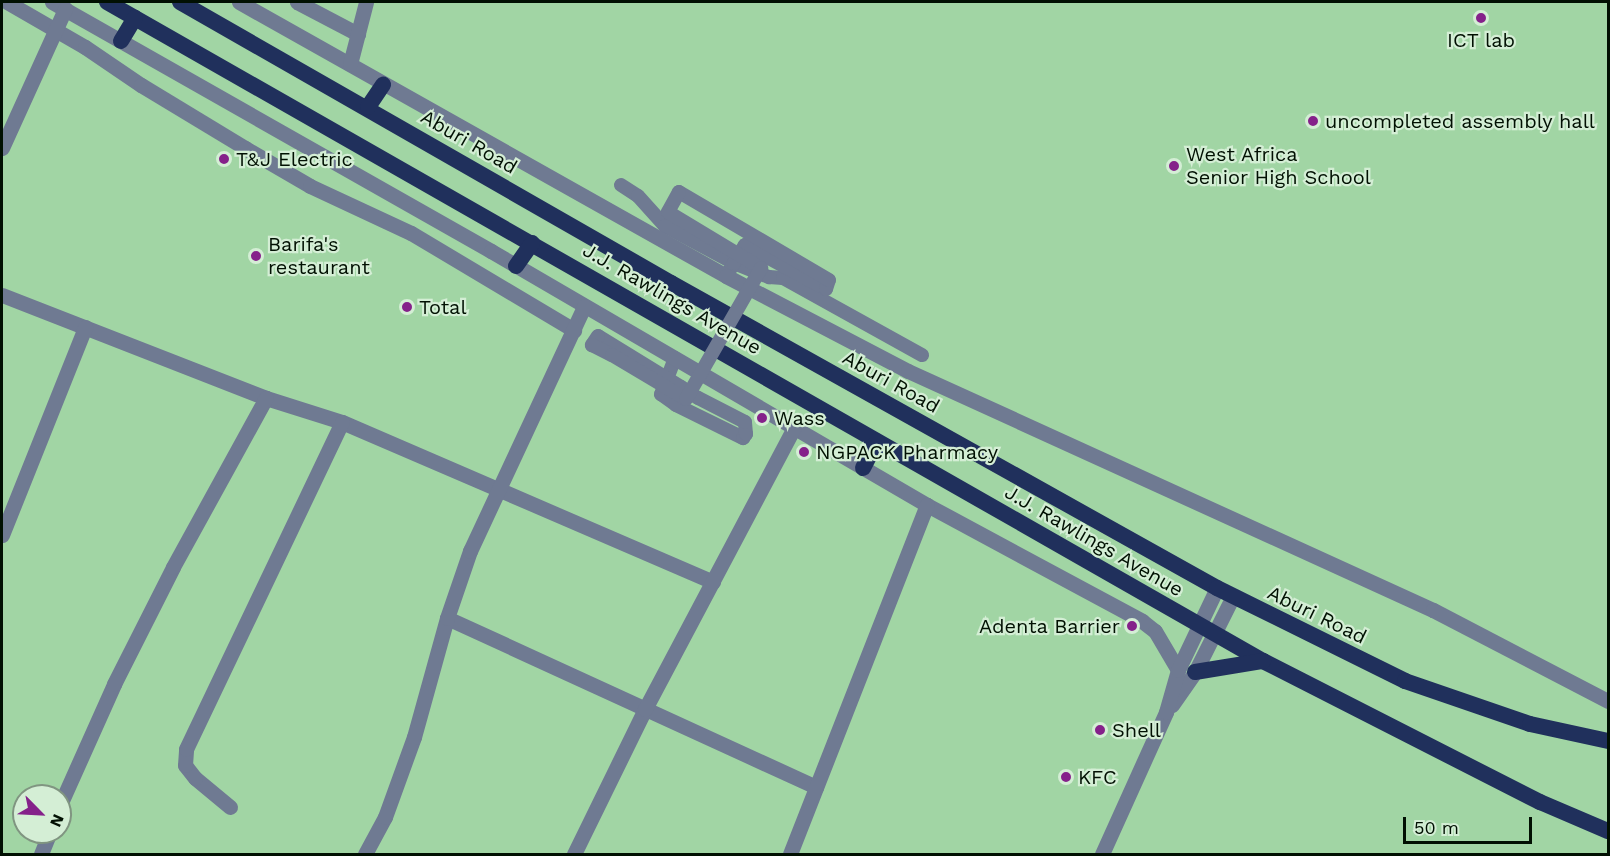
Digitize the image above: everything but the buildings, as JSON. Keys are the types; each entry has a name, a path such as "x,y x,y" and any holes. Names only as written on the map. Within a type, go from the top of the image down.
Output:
{"highway":[{"name":"J.J. Rawlings Avenue","path":"107,2 1263,661 1540,802 1608,831"},
{"name":"Aburi Road","path":"180,2 368,107 671,283 1217,588 1405,681 1530,724 1608,741"},
{"path":"121,41 135,18"},
{"path":"368,107 383,85"},
{"path":"516,266 532,243"},
{"path":"863,468 877,441"},
{"path":"1195,672 1263,661"}],"street":[{"path":"7,2 254,154 310,186 411,233 574,330"},
{"path":"239,2 383,85 730,270 908,371 1433,610 1608,701"},
{"path":"297,2 358,34"},
{"path":"350,64 366,2"},
{"path":"2,148 55,31 58,5 516,266 927,505 1142,621 1155,631 1178,670"},
{"path":"621,185 638,196 665,226 730,270 783,278 922,355"},
{"path":"675,358 668,376 665,385 661,394 676,405 743,438 746,434 745,422 698,398 681,387 671,381 662,375 598,336 592,345 612,355 658,382 668,388 686,399 761,268 742,256 733,251 686,223 677,218 668,212 679,192 829,280 826,289 745,245 740,254 730,270"},
{"path":"2,295 266,398 342,422 713,582"},
{"path":"365,855 385,817 410,747 447,618 470,550 584,306"},
{"path":"2,535 85,327"},
{"path":"69,784 109,694 167,577 266,398"},
{"path":"230,807 195,778 185,765 186,749 342,422"},
{"path":"574,855 645,709 794,428"},
{"path":"790,855 927,505"},
{"path":"1102,855 1166,712 1178,670 1217,588"},
{"path":"1166,712 1195,672 1233,596"},
{"path":"447,618 816,787"}],"place":[{"name":"ICT lab","path":"1481,18"},
{"name":"uncompleted assembly hall","path":"1313,121"},
{"name":"T&J Electric","path":"224,159"},
{"name":"West Africa Senior High School","path":"1174,166"},
{"name":"Barifa's restaurant","path":"256,256"},
{"name":"Total","path":"407,307"},
{"name":"Wass","path":"762,418"},
{"name":"NGPACK Pharmacy","path":"804,452"},
{"name":"Adenta Barrier","path":"1132,626"},
{"name":"Shell","path":"1100,730"},
{"name":"KFC","path":"1066,777"}]}
